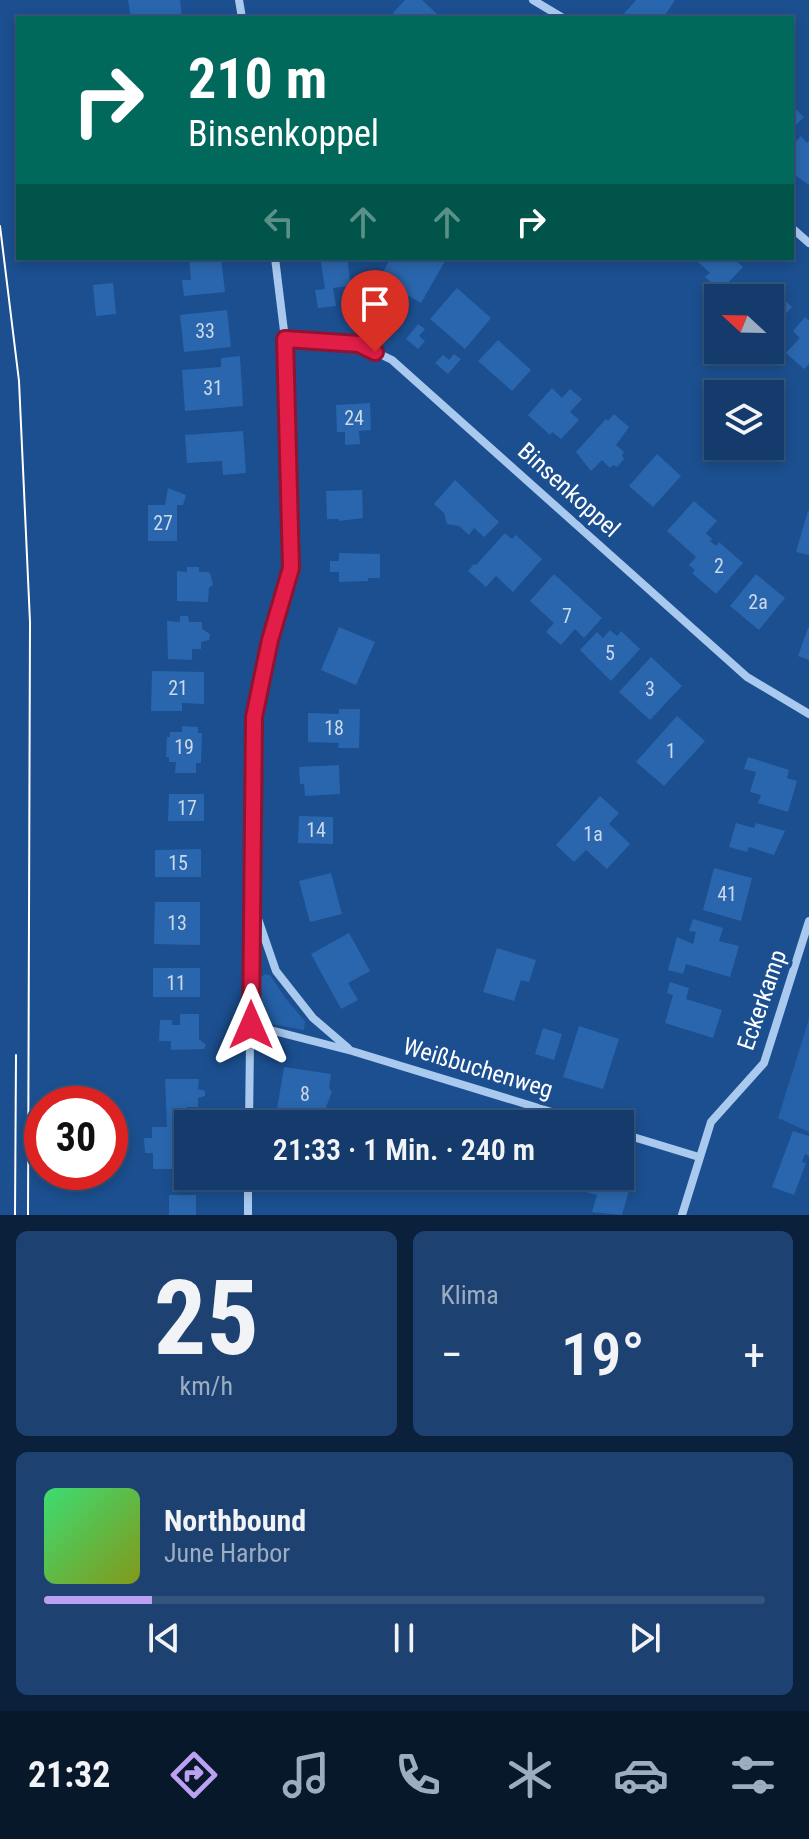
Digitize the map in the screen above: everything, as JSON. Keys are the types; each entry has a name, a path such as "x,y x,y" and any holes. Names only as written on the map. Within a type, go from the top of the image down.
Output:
{"street":[{"path":"533,0 560,16"},
{"path":"794,230 809,243"},
{"path":"249,1110 254,717 270,640 291,568 285,339 275,260"},
{"name":"Binsenkoppel","path":"285,339 359,344 392,360 747,677 809,714"},
{"name":"Weißbuchenweg","path":"252,902 276,971 313,1018 352,1051"},
{"name":"Eckerkamp","path":"682,1215 711,1122 764,1063 809,921"},
{"name":"Weißbuchenweg","path":"251,1025 352,1051 545,1110"},
{"path":"634,1137 699,1157"},
{"path":"248,1190 248,1215"}],"shaded area":[{"path":"270,975 305,1021 304,1030 260,1022 261,977"},
{"path":"809,1019 809,1132 778,1118"}],"building":[{"path":"128,0 180,0 182,16 131,16"},
{"path":"405,0 422,0 438,15 396,16 393,13"},
{"path":"636,0 675,0 664,16 623,15"},
{"path":"794,108 804,117 794,127"},
{"path":"801,136 807,143 809,141 809,185 794,174 794,144"},
{"path":"189,260 221,260 225,292 184,296 182,280 191,280"},
{"path":"347,260 351,286 333,288 336,306 318,308 315,290 325,289 321,262"},
{"path":"390,260 445,261 421,303 379,279"},
{"path":"696,260 735,260 743,267 727,284 712,284 705,277 710,273"},
{"path":"113,283 116,314 96,316 93,285"},
{"path":"457,288 491,318 465,349 430,319"},
{"path":"784,300 792,307 784,316"},
{"path":"227,310 231,347 184,352 180,315"},
{"path":"805,317 809,321 809,364 804,369 786,353 800,338 793,331"},
{"path":"418,324 425,329 419,336 425,341 418,349 406,339"},
{"path":"498,340 531,370 512,391 478,361"},
{"path":"454,354 461,359 448,374 435,363 443,355 449,360"},
{"path":"240,356 243,406 185,411 182,370 221,367 221,358"},
{"path":"552,388 562,398 570,389 582,399 570,412 579,420 561,439 552,432 550,435 528,415"},
{"path":"370,403 371,430 359,431 360,444 345,445 345,432 337,432 336,405"},
{"path":"614,414 629,427 616,445 624,452 624,459 617,467 613,465 610,468 602,460 591,471 576,452"},
{"path":"243,431 246,473 223,475 222,461 187,463 185,435"},
{"path":"657,454 681,476 653,507 629,486"},
{"path":"455,480 499,522 484,537 474,528 469,535 459,526 447,524 444,513 434,504"},
{"path":"168,488 186,495 183,505 177,505 177,541 148,541 148,505 165,505"},
{"path":"362,490 363,518 327,519 326,491"},
{"path":"694,501 717,521 706,533 712,539 710,541 716,546 719,542 743,563 716,594 692,573 695,570 689,565 696,557 667,531"},
{"path":"809,511 809,555 796,552"},
{"path":"505,533 512,539 516,535 542,559 513,592 496,576 486,587 468,571"},
{"path":"339,553 380,554 380,578 339,582 339,572 330,572 330,561 339,561"},
{"path":"187,567 199,567 199,572 209,572 213,585 209,588 208,602 177,601 177,571 187,572"},
{"path":"554,574 602,618 584,638 575,629 561,645 546,632 554,623 530,601"},
{"path":"756,574 785,598 759,630 730,606"},
{"path":"180,616 188,616 189,622 202,622 202,629 210,634 209,640 201,642 201,649 192,649 192,660 168,659 167,621 180,622"},
{"path":"339,627 375,642 356,685 321,670"},
{"path":"809,628 809,660 798,656"},
{"path":"610,630 617,636 621,631 640,649 611,681 580,650 597,632 603,638"},
{"path":"651,657 682,686 650,720 619,692"},
{"path":"152,671 204,672 204,704 182,703 182,711 151,711"},
{"path":"339,709 360,709 359,748 338,748 339,743 308,742 308,713 339,714"},
{"path":"677,716 705,741 664,786 636,762"},
{"path":"182,726 198,727 198,733 202,733 201,763 196,763 196,773 175,773 176,762 169,762 169,757 166,757 167,737 170,737 170,732 182,732"},
{"path":"748,757 789,770 787,778 797,781 788,812 758,803 761,795 750,792 756,772 744,769"},
{"path":"339,765 340,794 305,796 304,784 300,784 299,767"},
{"path":"169,794 204,794 204,821 168,821"},
{"path":"600,796 619,813 609,824 630,844 607,869 586,850 574,862 556,845"},
{"path":"299,816 333,817 333,844 298,843"},
{"path":"736,823 754,828 756,823 785,831 774,855 749,847 747,852 729,847"},
{"path":"201,849 201,877 155,877 155,850"},
{"path":"714,868 752,878 741,921 703,910"},
{"path":"331,873 342,914 310,922 299,881"},
{"path":"155,902 200,902 200,945 154,944"},
{"path":"693,919 723,928 719,941 739,946 730,977 686,964 683,974 668,970 677,937 693,944 696,932 689,931"},
{"path":"349,933 370,971 348,983 358,1000 341,1009 311,954"},
{"path":"497,948 536,960 529,982 521,980 514,1001 483,992"},
{"path":"153,968 200,968 200,997 153,997"},
{"path":"670,982 689,988 686,999 722,1010 713,1038 665,1023 673,995 667,993"},
{"path":"180,1014 199,1014 199,1039 206,1045 204,1049 171,1050 171,1041 159,1041 160,1020 172,1020 172,1025 180,1025"},
{"path":"579,1026 619,1039 603,1089 563,1077"},
{"path":"543,1028 562,1034 554,1060 535,1054"},
{"path":"284,1067 331,1074 329,1088 332,1092 326,1107 329,1110 277,1109"},
{"path":"165,1079 199,1079 198,1089 205,1091 205,1096 198,1098 198,1107 174,1110 174,1169 153,1169 153,1153 145,1153 144,1138 152,1138 152,1127 167,1127"},
{"path":"793,1131 809,1136 809,1156 805,1154 802,1162 806,1163 794,1195 772,1187"},
{"path":"629,1190 622,1215 592,1212 597,1195 586,1192"},
{"path":"169,1195 196,1195 196,1215 169,1215"}],"tram line":[{"path":"0,226 19,381 30,622 28,1215"},
{"path":"15,1215 16,1055"}],"route":[{"path":"251,1025 254,717 270,640 291,568 285,339 359,344 375,352"}]}
